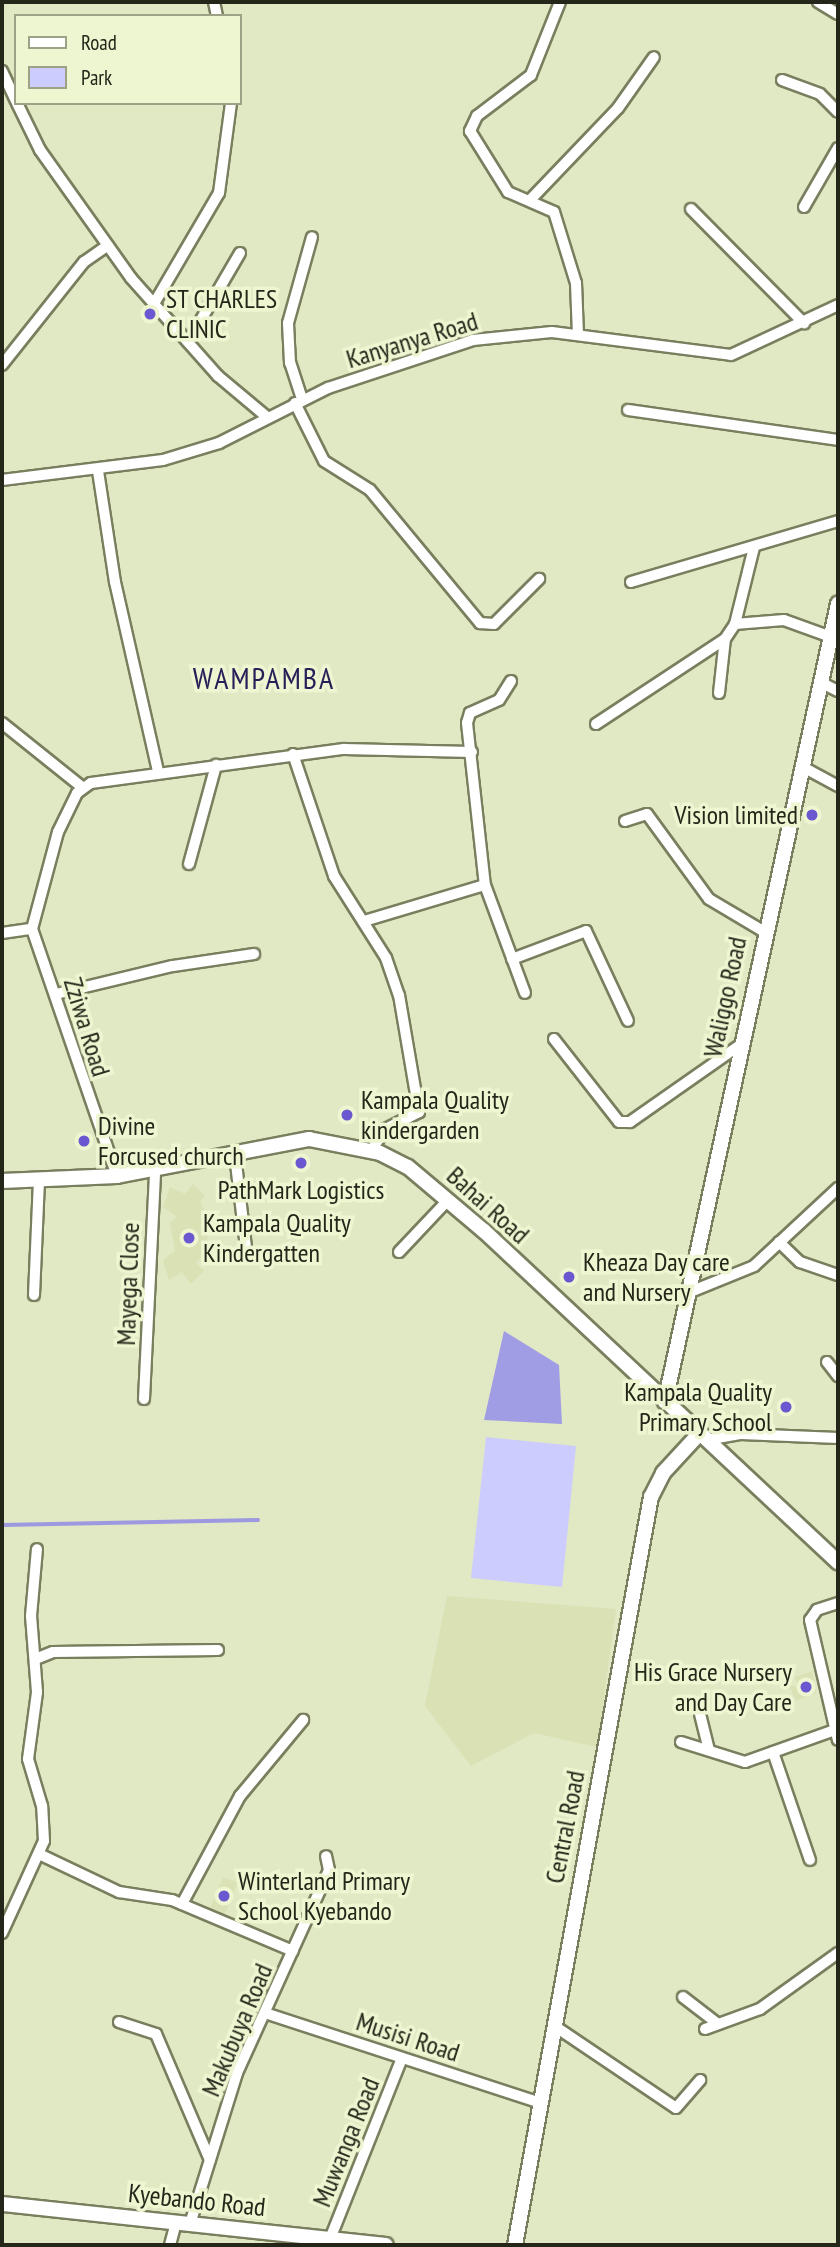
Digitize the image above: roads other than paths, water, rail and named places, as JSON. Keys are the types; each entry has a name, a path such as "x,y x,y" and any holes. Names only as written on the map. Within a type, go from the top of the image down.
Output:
{"street":[{"path":"560,2 531,75 470,127 508,192 550,206 559,223 576,283 578,334"},
{"path":"818,2 838,14"},
{"path":"532,198 618,108 654,57"},
{"path":"2,71 14,98"},
{"path":"782,80 820,94 838,111"},
{"path":"18,105 40,150 108,245 188,342 267,417"},
{"path":"155,302 219,193 231,105"},
{"path":"804,206 838,148"},
{"path":"691,209 804,323"},
{"path":"312,237 288,323 290,363 299,401 324,461 370,490 480,623 494,624 538,579"},
{"path":"2,365 84,262 108,245"},
{"path":"188,342 240,253"},
{"name":"Kanyanya Road","path":"2,480 98,471 195,451 299,401 473,340 578,334 714,356 746,352 838,305"},
{"path":"628,410 838,440"},
{"path":"98,471 115,582 158,772"},
{"path":"631,582 838,521"},
{"path":"596,724 725,639 735,624 754,547"},
{"name":"Waliggo Road","path":"665,1402 763,932 838,604"},
{"path":"735,624 784,620 831,637"},
{"path":"719,693 725,639"},
{"path":"511,681 495,704 468,717 485,885 525,993"},
{"path":"820,682 838,691"},
{"path":"2,723 82,787 158,772 293,754 472,752"},
{"path":"293,754 325,854 364,921 399,995 419,1112 385,1129 372,1150"},
{"path":"190,864 216,765"},
{"path":"801,766 838,786"},
{"path":"2,933 32,929 58,832 82,787"},
{"path":"625,821 647,814 709,899 763,932"},
{"path":"364,921 485,885"},
{"name":"Zziwa Road","path":"32,929 55,994 74,1064 117,1176"},
{"path":"512,959 586,931 628,1021"},
{"path":"55,994 173,966 254,954"},
{"path":"554,1039 620,1122 630,1122 740,1045"},
{"name":"Bahai Road","path":"2,1181 39,1182 155,1171 309,1139 372,1150 408,1167 447,1201 838,1562"},
{"path":"235,1155 246,1247"},
{"name":"Mayega Close","path":"144,1399 155,1171"},
{"path":"34,1295 39,1182"},
{"path":"690,1292 744,1272 838,1188"},
{"path":"399,1252 447,1201"},
{"path":"779,1242 800,1262 838,1275"},
{"path":"827,1362 838,1376"},
{"path":"703,1437 741,1434 838,1438"},
{"name":"Central Road","path":"515,2245 537,2102 652,1497 663,1473 703,1437"},
{"path":"2,1933 39,1854 44,1821 28,1752 38,1658 31,1616 37,1549"},
{"path":"681,1742 745,1762 837,1735 810,1620 817,1610 838,1603"},
{"path":"38,1658 53,1652 218,1650"},
{"path":"700,1714 709,1749"},
{"path":"182,1904 240,1796 303,1720"},
{"path":"773,1752 810,1860"},
{"path":"39,1854 119,1892 182,1904 293,1951"},
{"name":"Makubuya Road","path":"170,2245 183,2223 210,2160 237,2073 329,1870 326,1856"},
{"path":"705,2029 760,2009 838,1954"},
{"path":"683,1997 719,2024"},
{"name":"Musisi Road","path":"265,2013 401,2061 537,2102"},
{"path":"119,2022 156,2034 210,2160"},
{"path":"553,2025 676,2108 700,2080"},
{"name":"Muwanga Road","path":"330,2239 401,2061"},
{"name":"Kyebando Road","path":"2,2204 183,2223 277,2239 330,2239 386,2245"}],"waterway":[{"path":"2,1525 258,1520"}],"place":[{"name":"ST CHARLES CLINIC","path":"150,314"},
{"name":"Vision limited","path":"812,815"},
{"name":"Kampala Quality kindergarden","path":"347,1115"},
{"name":"Divine Forcused church","path":"84,1141"},
{"name":"PathMark Logistics","path":"301,1163"},
{"name":"Kampala Quality Kindergatten","path":"189,1238"},
{"name":"Kheaza Day care and Nursery","path":"569,1277"},
{"name":"Kampala Quality Primary School","path":"786,1407"},
{"name":"His Grace Nursery and Day Care","path":"806,1687"},
{"name":"Winterland Primary School Kyebando","path":"224,1896"}],"district":[{"name":"WAMPAMBA","path":"264,678"}]}
